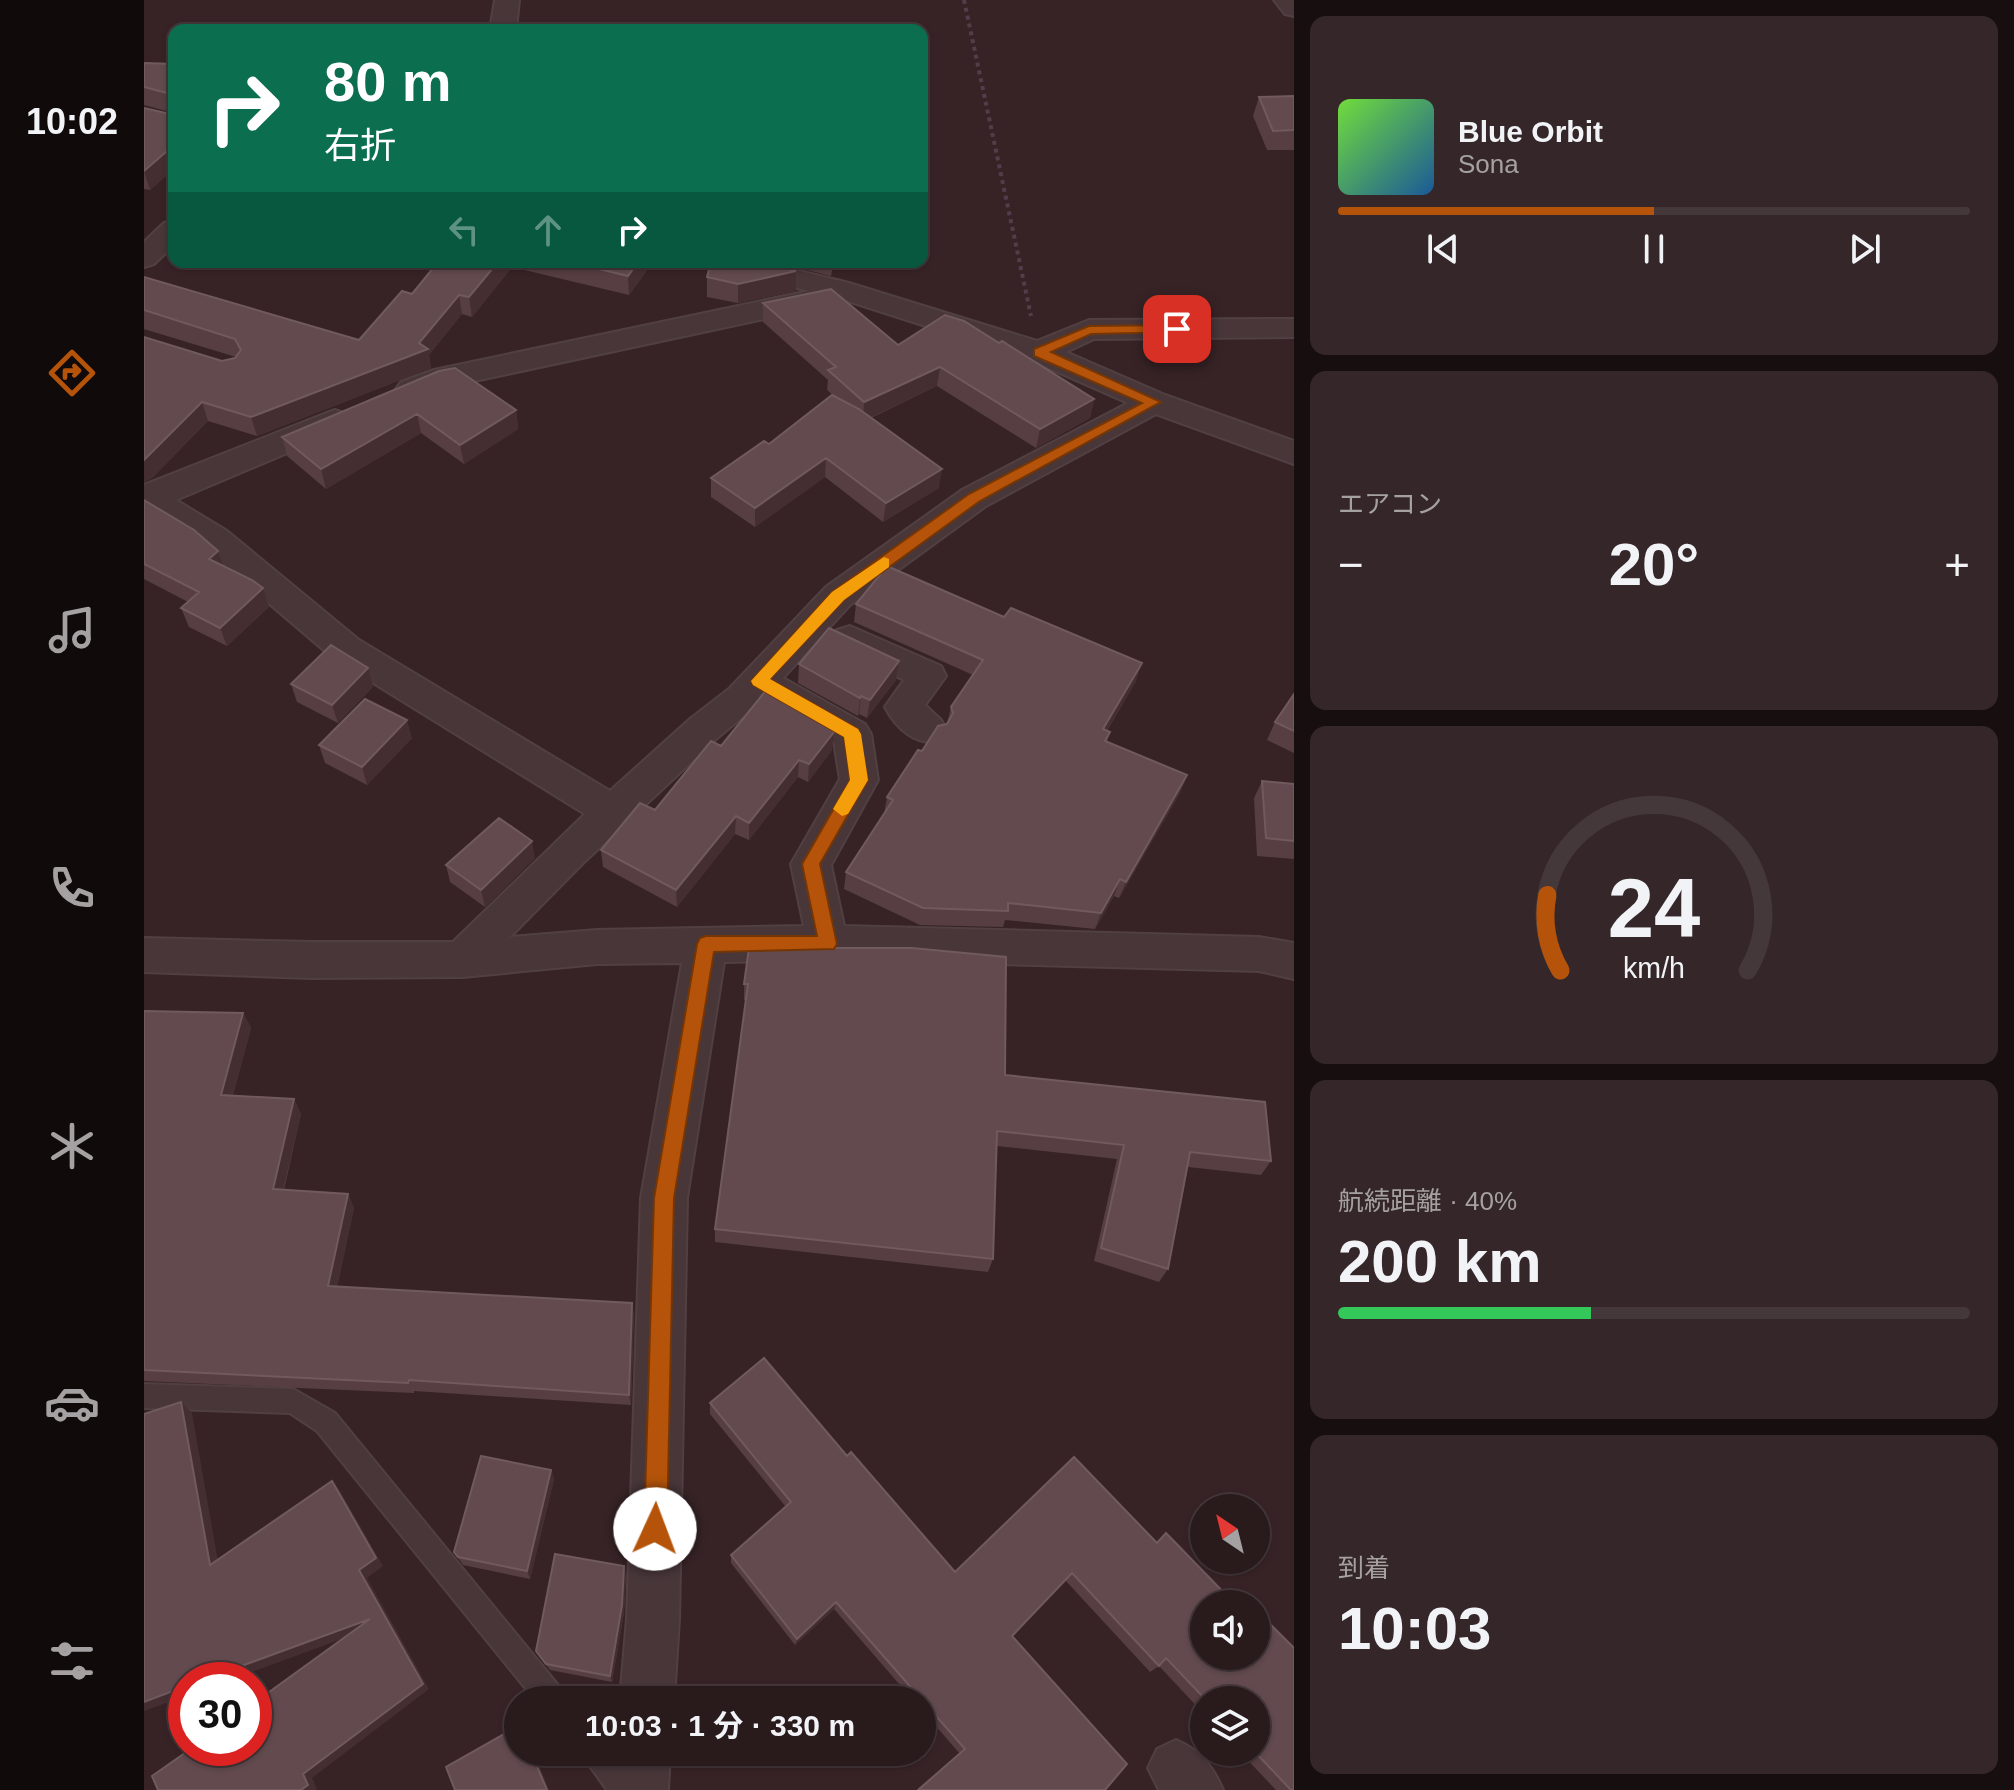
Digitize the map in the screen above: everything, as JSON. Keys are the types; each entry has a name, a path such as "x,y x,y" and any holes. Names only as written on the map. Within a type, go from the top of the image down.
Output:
{"street":[{"path":"504,24 507,0"},
{"path":"1286,0 1294,9"},
{"path":"144,258 168,235"},
{"path":"751,268 849,292 1039,352 1154,402 1294,453"},
{"path":"391,397 434,380 849,292"},
{"path":"1039,352 1089,330 1294,328"},
{"path":"462,959 613,812 759,681 838,596 974,498 1154,402"},
{"path":"145,498 362,409"},
{"path":"145,498 215,539 346,649 613,812"},
{"path":"814,622 928,676 903,707 928,730"},
{"path":"759,681 852,734 859,780 811,864 828,944"},
{"path":"648,1686 653,1619 664,1198 706,944"},
{"path":"144,955 311,960 462,959 597,947 828,944 1245,953 1294,961"},
{"path":"640,1790 642,1766"}],"lane":[{"path":"144,1396 293,1401 326,1422 541,1686"},
{"path":"605,1766 625,1790"}],"path":[{"path":"964,0 1039,352"}],"building":[{"path":"144,63 168,64 168,93 144,87"},
{"path":"1294,96 1294,130 1273,131 1259,97"},
{"path":"144,108 168,114 168,150 144,171"},
{"path":"433,268 493,268 469,297 459,295 419,343 428,349 251,417 202,402 144,460 144,337 222,361 235,358 241,350 235,339 144,310 144,277 359,340 402,291 412,294"},
{"path":"595,268 634,268 628,276"},
{"path":"709,268 784,268 796,271 738,284 707,277"},
{"path":"831,289 898,345 945,315 964,321 999,343 1002,341 1094,399 1040,429 940,367 864,402 828,370 836,367 763,303"},
{"path":"455,368 516,410 460,445 417,414 321,469 282,437 439,371"},
{"path":"832,395 859,409 942,469 886,503 826,458 755,508 711,478 764,441 769,444"},
{"path":"144,500 194,530 218,551 209,559 263,588 220,628 181,608 199,592 144,564"},
{"path":"887,566 1004,617 1011,608 1142,663 1103,729 1110,732 1105,741 1187,775 1126,882 1120,879 1101,913 1008,903 1008,911 923,908 846,872 893,800 887,797 918,750 922,751 938,726 947,724 953,713 951,707 983,660 856,604"},
{"path":"829,628 899,661 870,700 860,698 799,664"},
{"path":"331,645 368,668 332,705 291,684"},
{"path":"768,688 833,726 834,732 809,764 799,760 749,823 736,816 676,890 601,850 640,803 655,810 711,741 721,746"},
{"path":"1294,694 1294,731 1275,722"},
{"path":"365,699 407,720 362,767 319,745"},
{"path":"1262,781 1294,784 1294,841 1266,838"},
{"path":"499,818 532,841 481,890 446,865"},
{"path":"749,948 912,948 1006,957 1005,1075 1265,1102 1271,1161 1190,1152 1168,1269 1101,1248 1124,1145 997,1131 993,1259 715,1229 748,984 744,984"},
{"path":"144,1011 243,1013 221,1095 294,1099 273,1189 348,1194 328,1286 632,1303 629,1395 409,1380 408,1383 144,1370"},
{"path":"764,1358 847,1456 851,1452 955,1572 1074,1457 1157,1543 1166,1533 1190,1558 1190,1574 1206,1574 1221,1590 1190,1590 1190,1670 1270,1670 1270,1624 1294,1648 1294,1790 1268,1766 1270,1686 1193,1686 1166,1658 1159,1666 1072,1573 1012,1636 1127,1764 1105,1790 918,1790 965,1749 936,1716 936,1686 910,1686 836,1602 797,1639 731,1555 791,1502 710,1403"},
{"path":"181,1402 210,1565 332,1481 376,1558 359,1570 423,1684 303,1774 308,1785 301,1790 158,1790 152,1776 168,1765 272,1766 272,1690 370,1619 252,1662 168,1662 168,1693 144,1702 144,1414"},
{"path":"481,1456 551,1470 527,1571 458,1557 454,1552"},
{"path":"555,1554 624,1566 622,1605 610,1676 546,1664 536,1651"},
{"path":"504,1734 504,1766 537,1766 547,1790 455,1790 446,1767"}],"slow traffic":[{"path":"842,809 859,780 852,734 759,681 838,596 884,563"}],"route":[{"path":"655,1529 664,1198 706,944 828,944 811,864 859,780 852,734 759,681 838,596 974,498 1154,402 1039,352 1089,330 1177,329"}]}
